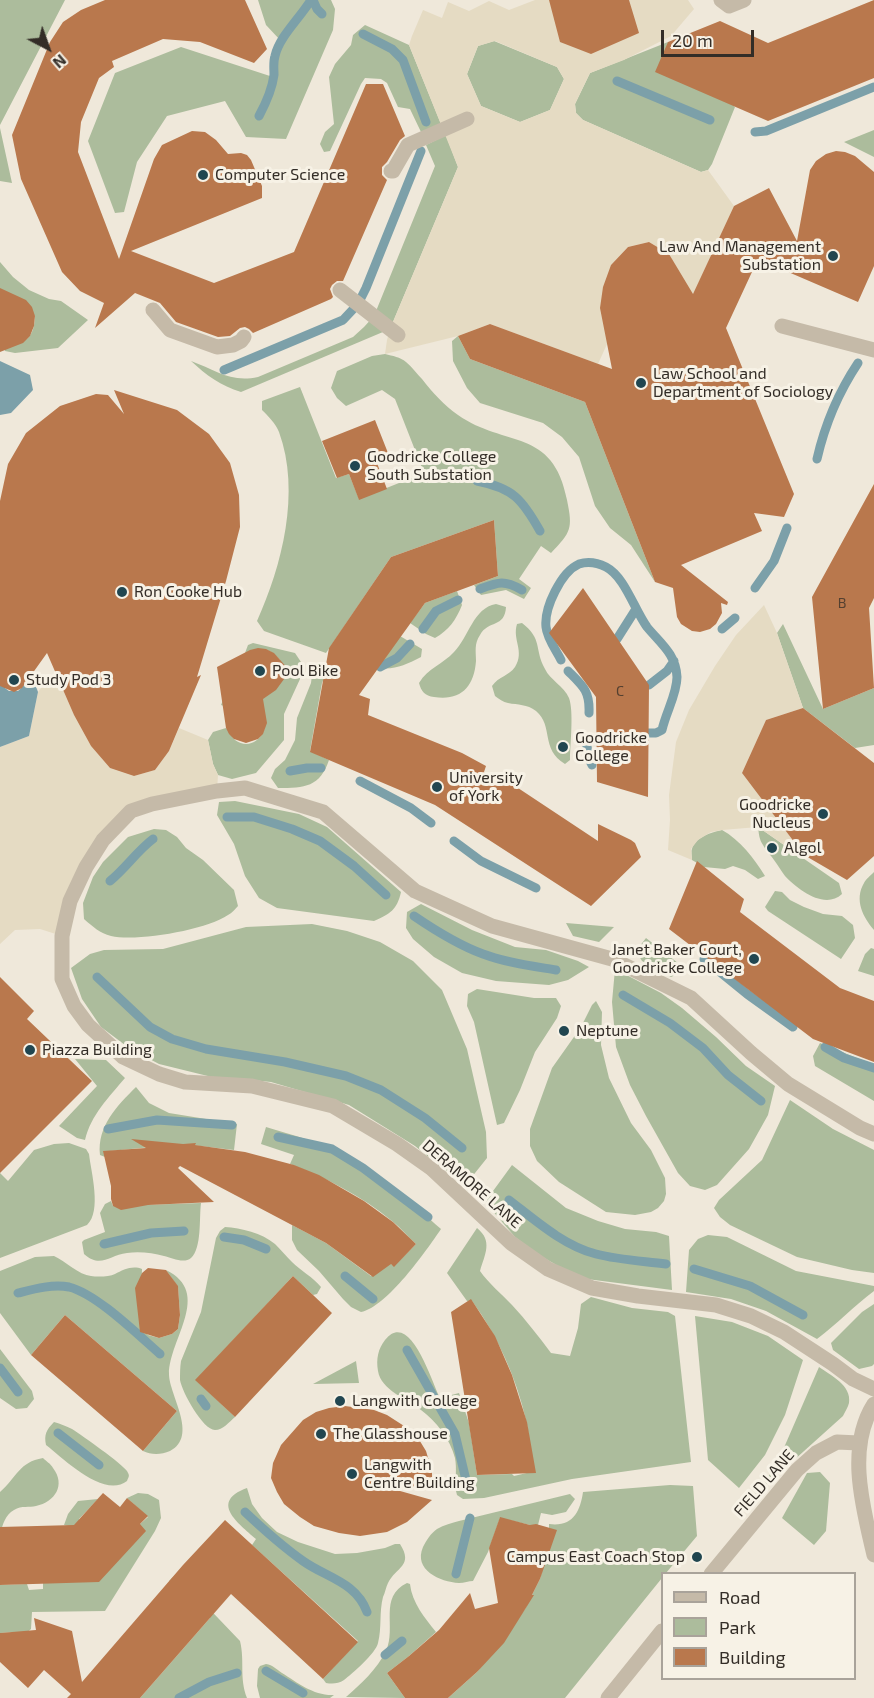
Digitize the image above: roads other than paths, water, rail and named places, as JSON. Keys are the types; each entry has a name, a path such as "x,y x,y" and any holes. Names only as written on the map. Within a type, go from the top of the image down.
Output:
{"street":[{"path":"721,0 729,6 744,0"},
{"path":"391,171 408,145 467,119"},
{"path":"340,290 398,335"},
{"path":"153,310 170,330 217,347 233,345 244,337"},
{"path":"782,326 874,350"},
{"name":"DERAMORE LANE","path":"874,1134 860,1128 788,1084 691,998 612,959 492,926 415,891 323,812 257,791 245,788 217,791 152,804 131,812 103,840 86,867 70,901 62,936 62,979 74,1006 88,1025 123,1057 159,1074 185,1082 252,1086 333,1106 431,1168 511,1243 548,1269 592,1288 716,1305 751,1316 784,1332 854,1379 874,1389"},
{"path":"874,1404 866,1417 860,1443 860,1477 864,1512 874,1555"},
{"name":"FIELD LANE","path":"713,1572 797,1470 816,1453 837,1442 860,1443"},
{"path":"608,1698 661,1633"}],"water":[{"path":"0,361 30,375 33,390 11,413 0,415"},
{"path":"0,612 5,688 9,691 18,691 26,679 32,676 38,692 29,736 0,747"}],"waterway":[{"path":"259,116 272,86 277,49 311,0"},
{"path":"313,0 322,14"},
{"path":"363,34 392,49 403,60 426,122"},
{"path":"617,81 710,120"},
{"path":"755,132 766,131 874,87"},
{"path":"224,370 343,320 358,304 421,151"},
{"path":"817,459 833,409 858,363"},
{"path":"477,481 508,491 522,503 540,531"},
{"path":"755,588 774,561 787,528"},
{"path":"561,660 546,627 548,610 555,591 572,568 579,564 600,564 619,578 642,620 670,655 676,669 675,690 662,730 648,733"},
{"path":"480,589 501,583 522,590"},
{"path":"423,629 436,611 458,600"},
{"path":"617,639 636,609"},
{"path":"722,629 735,618"},
{"path":"380,667 397,658 410,644"},
{"path":"649,685 667,671 674,661"},
{"path":"568,671 587,694 589,713"},
{"path":"586,740 592,765"},
{"path":"290,771 321,768"},
{"path":"360,781 411,808 431,823"},
{"path":"227,817 254,817 320,841 354,866 386,895"},
{"path":"110,881 153,839"},
{"path":"454,841 481,861 536,888"},
{"path":"414,916 447,937 483,954 510,962 556,970"},
{"path":"704,959 793,1027"},
{"path":"97,977 150,1027 172,1039 206,1049 285,1062 346,1076 381,1090 425,1118 462,1148"},
{"path":"623,995 670,1023 703,1048 728,1075 761,1101"},
{"path":"825,1047 844,1058 874,1068"},
{"path":"108,1129 157,1120 232,1125"},
{"path":"278,1137 332,1149 363,1168 428,1217"},
{"path":"509,1200 550,1232 584,1250 613,1258 666,1264"},
{"path":"104,1244 151,1233 184,1231"},
{"path":"224,1237 244,1240 266,1249"},
{"path":"694,1269 750,1286 803,1315"},
{"path":"345,1276 373,1299"},
{"path":"18,1293 56,1286 80,1291 117,1316 160,1354"},
{"path":"407,1350 455,1434 466,1480"},
{"path":"0,1368 18,1392"},
{"path":"201,1399 206,1406"},
{"path":"58,1433 99,1465"},
{"path":"245,1512 303,1561 348,1587 356,1594 367,1612"},
{"path":"456,1574 470,1518"},
{"path":"385,1655 402,1641"},
{"path":"266,1671 303,1693"},
{"path":"179,1698 209,1682 237,1673"}],"place":[{"name":"Computer Science","path":"203,175"},
{"name":"Law And Management Substation","path":"833,256"},
{"name":"Law School and Department of Sociology","path":"641,383"},
{"name":"Goodricke College South Substation","path":"355,466"},
{"name":"Ron Cooke Hub","path":"122,592"},
{"name":"Pool Bike","path":"260,671"},
{"name":"Study Pod 3","path":"14,680"},
{"name":"Goodricke College","path":"563,747"},
{"name":"University of York","path":"437,787"},
{"name":"Goodricke Nucleus","path":"823,814"},
{"name":"Algol","path":"772,848"},
{"name":"Janet Baker Court, Goodricke College","path":"754,959"},
{"name":"Neptune","path":"564,1031"},
{"name":"Piazza Building","path":"30,1050"},
{"name":"Langwith College","path":"340,1401"},
{"name":"The Glasshouse","path":"321,1434"},
{"name":"Langwith Centre Building","path":"352,1474"},
{"name":"Campus East Coach Stop","path":"697,1557"}]}
